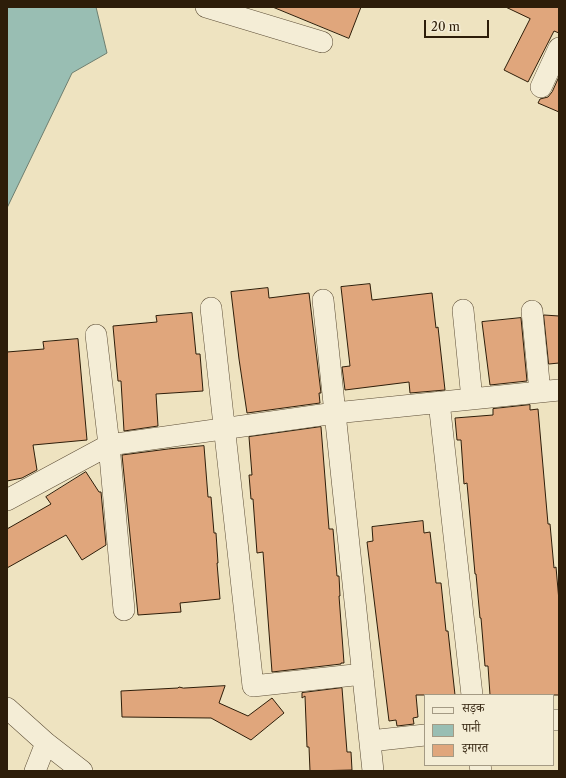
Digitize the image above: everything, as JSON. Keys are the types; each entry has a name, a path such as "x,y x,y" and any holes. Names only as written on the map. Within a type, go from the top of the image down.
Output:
{"street":[{"path":"206,7 322,42"},
{"path":"541,87 559,48"},
{"path":"323,300 373,771"},
{"path":"211,308 254,686 363,674"},
{"path":"463,310 472,399"},
{"path":"7,500 109,445 335,413 549,391 532,311"},
{"path":"96,335 109,445 124,610"},
{"path":"439,402 472,694"},
{"path":"7,708 46,743 82,771"},
{"path":"370,741 424,735"},
{"path":"35,771 46,743"}],"water":[{"path":"7,7 96,7 107,53 72,73 7,208"}],"building":[{"path":"273,7 361,7 349,38"},
{"path":"506,7 559,7 559,33 554,31 528,82 504,70 530,19"},
{"path":"559,77 559,112 538,103 540,99 548,97"},
{"path":"370,284 372,300 432,293 436,328 438,327 445,390 410,393 409,382 345,390 342,367 350,366 341,287"},
{"path":"268,288 269,298 309,293 321,393 319,393 320,403 247,413 231,292"},
{"path":"192,313 196,354 200,354 203,391 156,394 158,426 124,431 121,381 118,381 113,326 157,322 156,316"},
{"path":"544,315 559,316 559,363 549,364"},
{"path":"521,318 527,381 490,385 482,322"},
{"path":"78,339 87,440 33,445 37,470 22,478 7,481 7,352 44,349 43,342"},
{"path":"530,405 530,410 538,409 548,524 550,524 559,601 559,695 490,694 488,666 485,666 481,618 475,574 467,483 464,484 461,440 457,440 455,418 493,415 493,409"},
{"path":"321,427 329,529 333,529 337,576 339,576 344,663 272,672 263,552 257,553 253,499 251,499 249,475 252,475 249,437"},
{"path":"204,446 208,497 211,497 214,533 216,533 220,599 180,603 181,612 138,615 122,455"},
{"path":"86,472 99,492 101,492 106,545 82,560 66,535 7,568 7,529 51,504 46,497"},
{"path":"423,521 424,533 430,532 436,583 441,583 455,694 416,695 418,717 413,718 414,724 397,726 396,720 389,721 367,542 373,541 372,527"},
{"path":"225,686 219,703 248,716 272,698 284,713 251,740 211,718 122,717 121,691 179,687"},
{"path":"342,688 347,752 351,752 352,770 310,771 309,747 307,747 305,696 302,698 302,693"}]}
